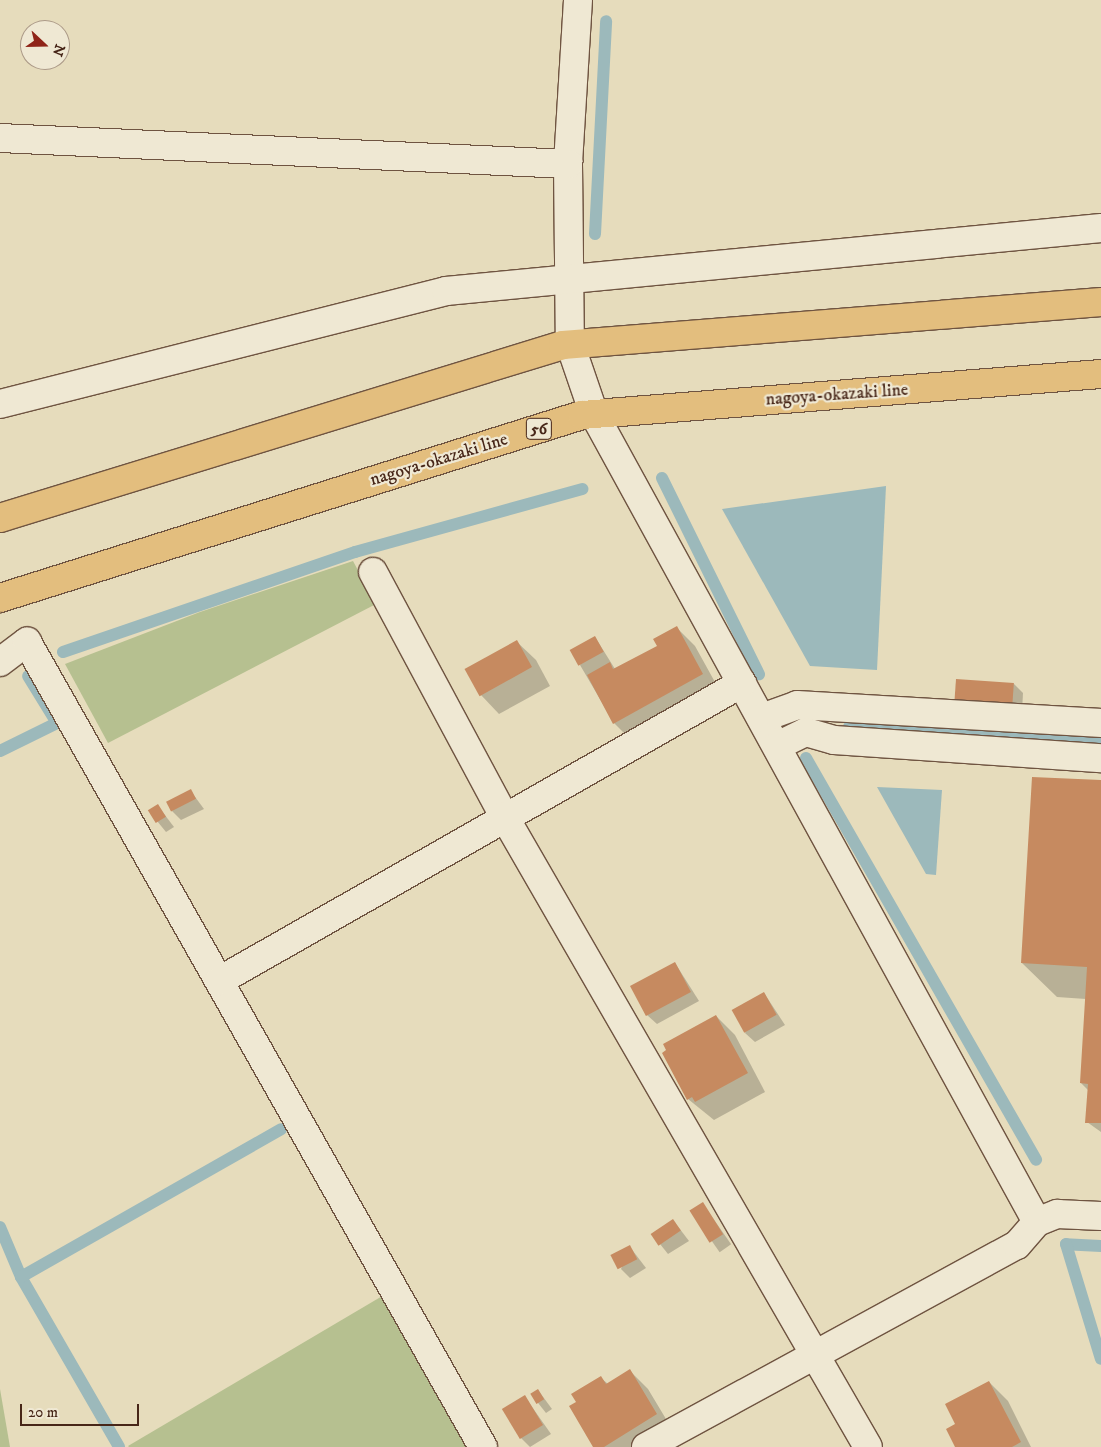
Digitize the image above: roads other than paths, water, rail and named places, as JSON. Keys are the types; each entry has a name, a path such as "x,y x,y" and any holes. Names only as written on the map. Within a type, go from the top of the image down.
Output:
{"main road":[{"path":"0,518 570,344 1101,302"},
{"name":"nagoya-okazaki line","path":"0,598 594,414 1101,374"}],"street":[{"path":"578,0 568,164 570,344 594,414 1037,1222"},
{"path":"0,138 568,164"},
{"path":"0,404 446,291 569,276 1101,228"},
{"path":"373,572 504,816 812,1355 868,1447"},
{"path":"0,662 27,642 483,1447"},
{"path":"219,981 504,816 742,683"},
{"path":"762,718 798,705 1101,723"},
{"path":"777,746 806,732 834,740 1101,758"},
{"path":"646,1447 1017,1245 1037,1222 1057,1214 1101,1216"}],"water":[{"path":"886,486 877,670 810,666 722,509"},
{"path":"877,787 942,790 936,875 926,874"}],"waterway":[{"path":"595,234 606,21"},
{"path":"662,478 759,674"},
{"path":"63,652 355,552 582,489"},
{"path":"0,751 57,723 28,676"},
{"path":"849,727 1101,741"},
{"path":"806,758 1036,1160"},
{"path":"21,1277 281,1129"},
{"path":"0,1227 21,1277 119,1447"},
{"path":"1101,1246 1066,1244 1101,1359"}]}
